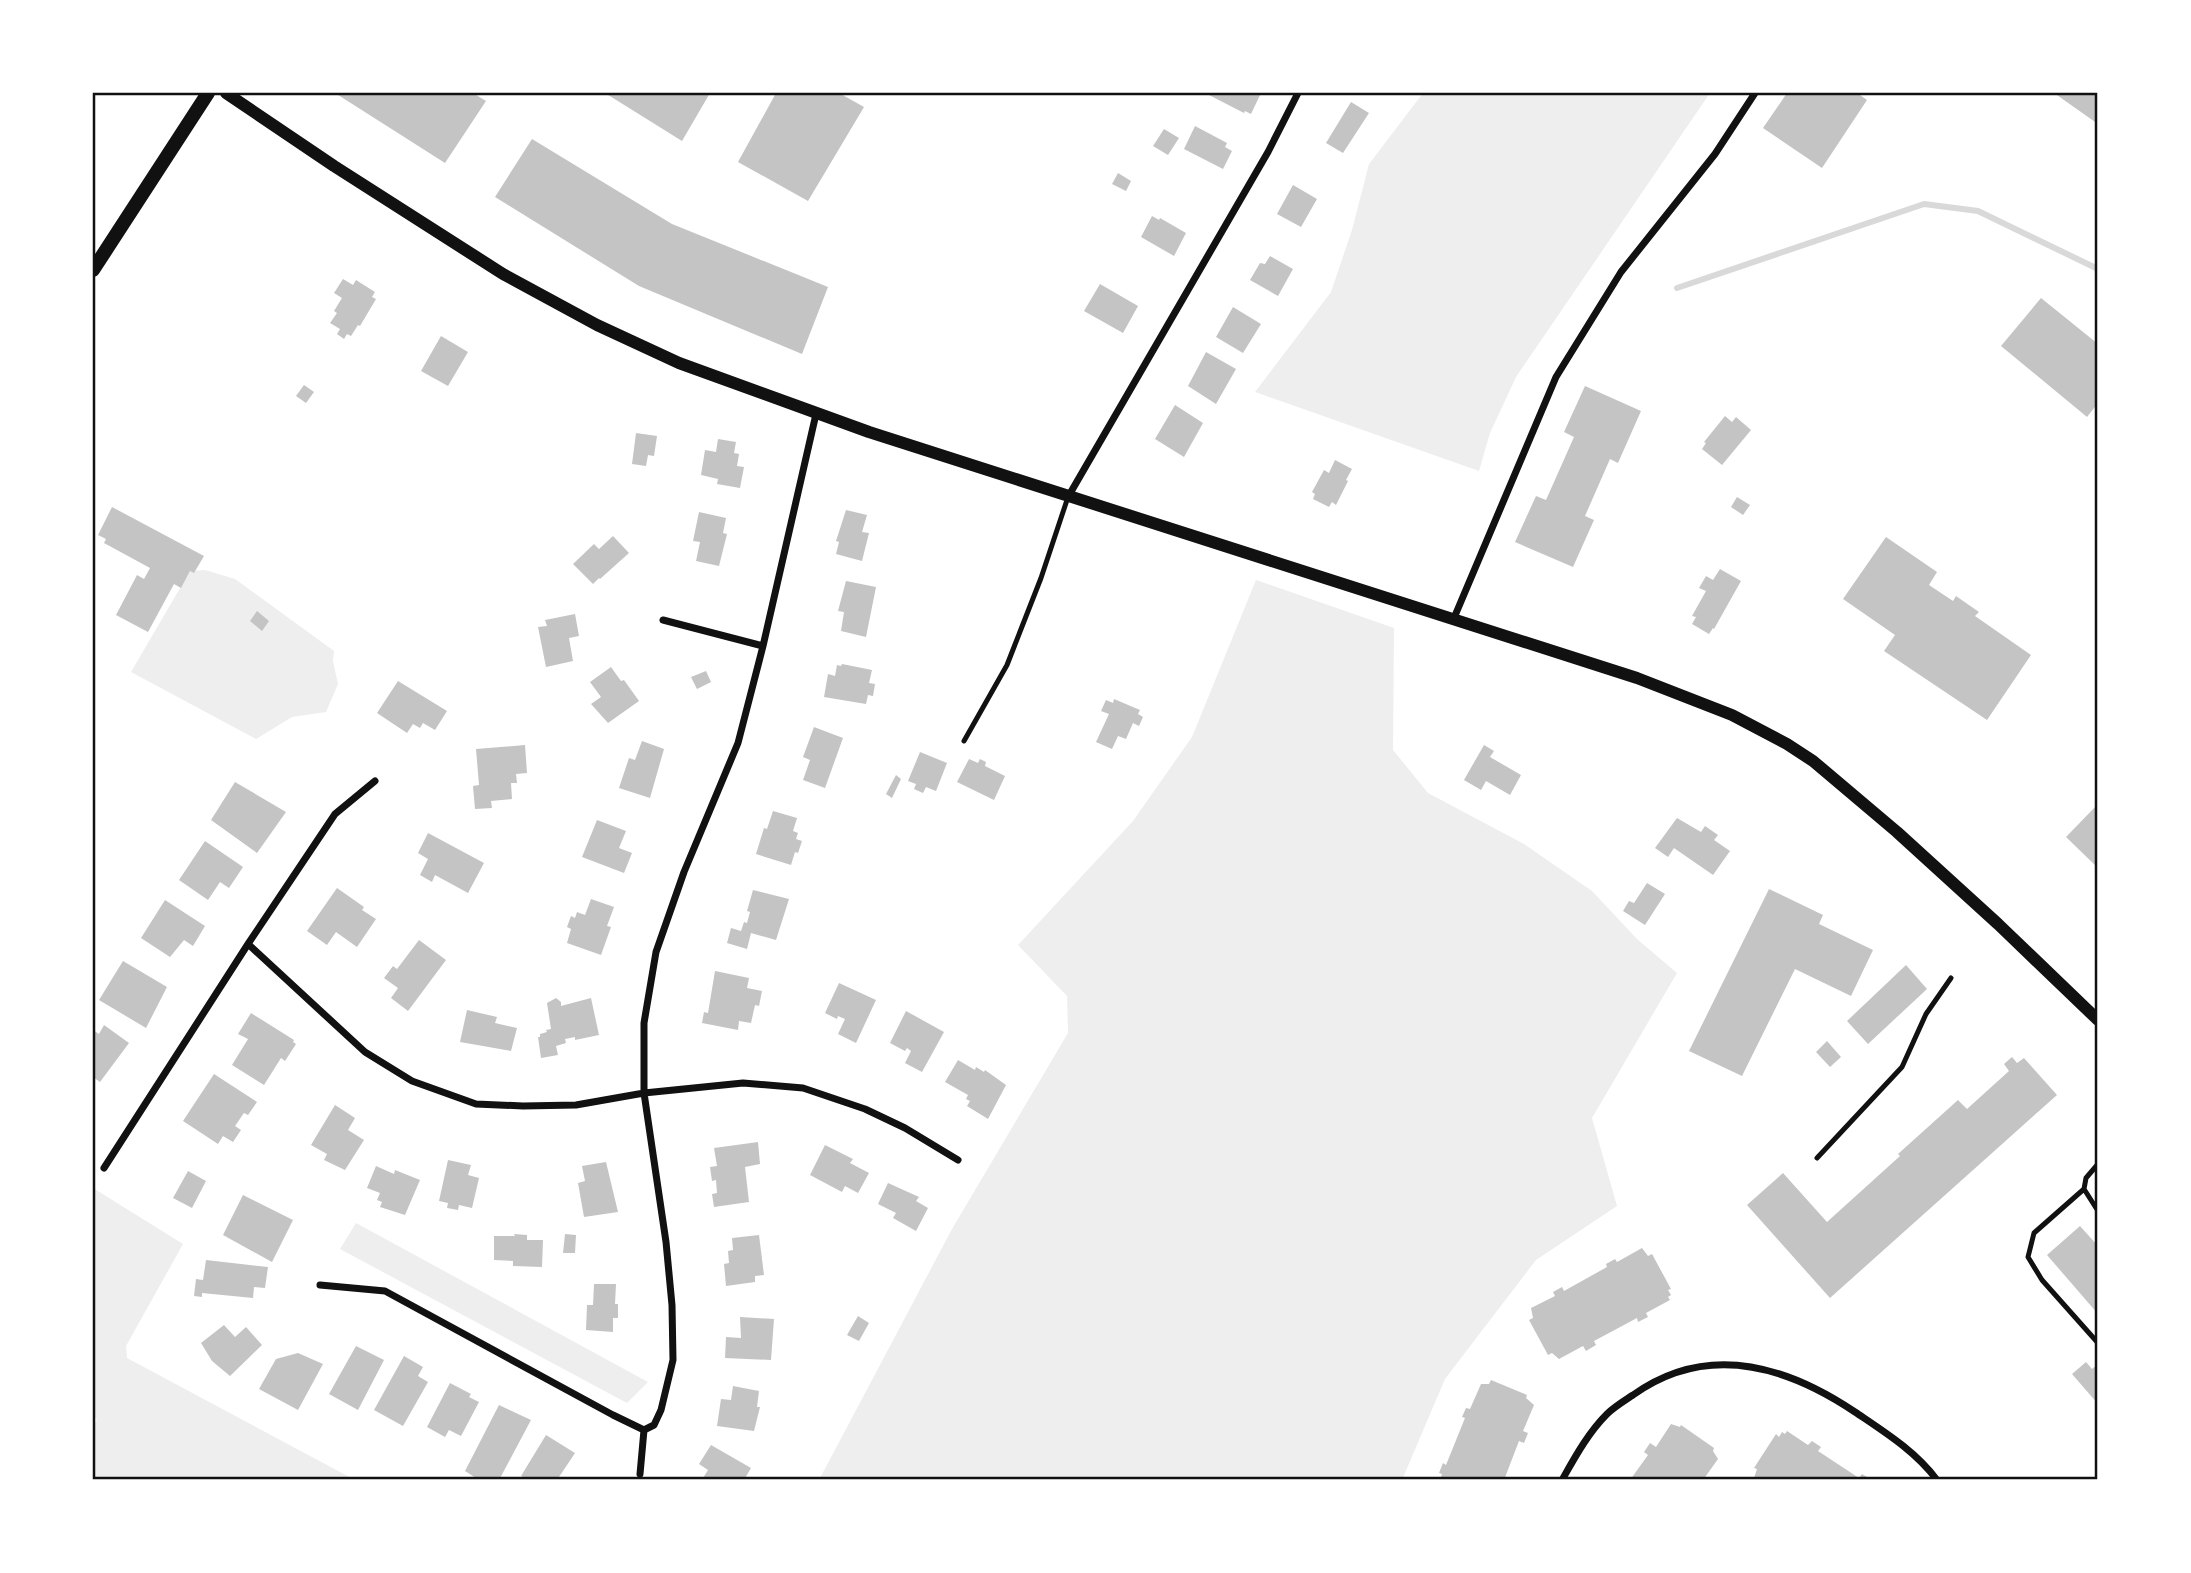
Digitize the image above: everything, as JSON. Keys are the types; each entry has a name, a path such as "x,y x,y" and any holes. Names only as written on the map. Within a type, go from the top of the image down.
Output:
{"main road":[{"path":"93,270 208,93"}],"street":[{"path":"226,93 503,274 649,351 816,414 1068,497 1454,618 1659,686 1732,715 1787,744 1833,776 1998,924 2098,1020"},
{"path":"1068,497 1268,152 1298,93"},
{"path":"1454,618 1556,377 1620,272 1715,154 1755,93"},
{"path":"644,1430 654,1425 662,1410 673,1360 672,1305 666,1241 644,1093 644,1023 656,952 684,872 738,743 816,414"},
{"path":"663,620 763,646"},
{"path":"104,1168 335,814 375,781"},
{"path":"248,944 365,1052 412,1081 476,1104 576,1105 644,1093 743,1083 803,1088 875,1114 905,1128 958,1160"},
{"path":"320,1285 386,1292 644,1430"},
{"path":"1562,1480 1579,1450 1608,1413 1651,1382 1695,1366 1729,1363 1773,1371 1812,1386 1906,1446 1937,1480"},
{"path":"640,1474 644,1430"}],"lane":[{"path":"964,741 1007,665 1041,578 1068,497"},
{"path":"1817,1158 1902,1067 1926,1014 1951,978"},
{"path":"2098,1164 2086,1178 2084,1189 2034,1233 2028,1257 2042,1280 2098,1343"},
{"path":"2084,1189 2098,1211"}],"shaded area":[{"path":"1423,93 1710,93 1516,377 1490,433 1479,471 1255,392 1331,292 1352,230 1369,164"},
{"path":"205,570 235,579 334,651 333,661 338,684 326,712 292,717 256,739 131,672 190,571"},
{"path":"1256,580 1394,628 1393,750 1428,793 1524,844 1592,891 1637,939 1677,973 1592,1118 1617,1206 1536,1260 1445,1379 1402,1480 819,1480 952,1229 1068,1033 1067,996 1018,945 1133,821 1192,737"},
{"path":"93,1188 183,1244 126,1346 127,1358 355,1480 93,1480 93,1428 97,1419 93,1418"},
{"path":"356,1223 648,1382 627,1403 340,1249"}],"building":[{"path":"335,93 473,93 486,101 445,163"},
{"path":"605,93 710,93 682,141"},
{"path":"776,93 839,93 864,107 808,201 738,162"},
{"path":"1261,93 1251,114 1245,111 1244,113 1209,95"},
{"path":"1787,93 1862,93 1860,95 1867,100 1822,168 1763,128"},
{"path":"2054,93 2098,93 2098,124"},
{"path":"1351,102 1369,113 1343,153 1326,143"},
{"path":"1195,126 1227,143 1225,147 1232,151 1223,169 1184,149"},
{"path":"1164,129 1179,138 1168,155 1153,146"},
{"path":"532,139 672,224 828,287 802,354 639,286 495,197"},
{"path":"1118,173 1131,181 1126,191 1112,184"},
{"path":"1293,185 1317,199 1301,227 1277,214"},
{"path":"1152,216 1186,233 1174,256 1141,237"},
{"path":"1270,256 1293,269 1278,296 1250,280 1260,263 1265,264"},
{"path":"343,279 353,285 356,280 375,292 372,297 376,299 360,326 344,339 337,334 340,329 330,323 342,298 334,293"},
{"path":"1100,284 1138,306 1123,333 1084,311"},
{"path":"2041,298 2098,344 2098,403 2087,417 2001,346"},
{"path":"1233,307 1261,324 1243,353 1216,337"},
{"path":"441,336 468,352 448,386 421,371"},
{"path":"1206,352 1236,369 1216,404 1188,386"},
{"path":"304,385 314,392 306,403 296,396"},
{"path":"1585,386 1641,411 1618,463 1610,459 1585,516 1594,520 1573,567 1515,542 1536,496 1546,500 1574,437 1564,432"},
{"path":"1175,405 1203,423 1184,457 1155,439"},
{"path":"1725,416 1732,422 1736,417 1751,430 1722,465 1702,449 1706,443 1704,442"},
{"path":"636,433 657,436 654,456 648,455 646,466 632,464"},
{"path":"718,439 736,442 734,453 739,454 737,466 744,467 740,488 717,484 718,479 701,475 705,450 716,452"},
{"path":"1335,460 1352,469 1336,505 1332,502 1329,507 1313,499 1315,494 1312,492 1324,470 1329,473"},
{"path":"1737,497 1750,505 1743,515 1731,507"},
{"path":"112,507 204,556 194,573 190,571 181,588 174,584 148,632 116,615 137,575 144,579 150,568 104,543 106,539 98,535"},
{"path":"846,510 867,515 862,532 869,533 862,561 836,554 839,542 836,541"},
{"path":"699,512 726,518 723,533 727,534 719,566 696,561 700,542 693,541"},
{"path":"613,536 629,553 593,584 573,564 594,544 599,549"},
{"path":"1886,537 1937,572 1929,585 1953,601 1956,596 1979,612 1975,616 2031,655 1987,720 1884,651 1895,635 1843,599"},
{"path":"1720,569 1741,581 1709,634 1692,624 1696,617 1692,616 1706,591 1699,588 1706,576 1713,580"},
{"path":"846,581 876,587 866,637 841,631 844,612 838,611"},
{"path":"257,611 269,621 262,631 250,621"},
{"path":"575,614 579,636 569,638 573,661 546,667 538,627 547,626 545,620"},
{"path":"837,665 872,670 869,683 875,684 873,696 868,695 866,704 824,697 828,674 835,676"},
{"path":"611,667 639,701 608,723 591,704 601,697 590,682"},
{"path":"706,671 711,682 697,689 691,677"},
{"path":"398,681 447,711 435,730 423,723 420,728 413,724 407,733 377,713"},
{"path":"1114,699 1140,710 1138,714 1143,717 1139,726 1133,723 1126,739 1118,736 1112,749 1096,742 1109,714 1101,711 1106,700 1113,703"},
{"path":"814,727 843,738 825,788 803,780 810,760 803,757"},
{"path":"642,741 664,749 650,798 619,788 629,758 635,760"},
{"path":"525,745 527,773 516,774 517,783 511,783 512,799 491,801 492,808 475,809 473,786 479,785 476,749"},
{"path":"1484,745 1494,751 1490,757 1521,775 1510,795 1486,781 1481,790 1464,780"},
{"path":"920,752 947,763 936,791 926,787 923,793 914,789 916,784 908,781"},
{"path":"969,759 978,763 980,759 986,762 985,766 1005,776 994,800 957,782"},
{"path":"896,775 901,779 892,798 886,794"},
{"path":"235,782 286,812 257,853 211,820"},
{"path":"2098,804 2098,868 2066,837"},
{"path":"773,811 797,818 793,831 798,833 796,839 802,841 791,865 756,854 764,828 767,829"},
{"path":"1677,818 1701,832 1705,826 1718,835 1714,840 1730,851 1713,875 1674,848 1668,857 1655,848"},
{"path":"597,820 626,831 619,848 632,853 624,873 582,857"},
{"path":"428,833 484,863 468,893 435,875 432,882 420,875 428,859 418,853"},
{"path":"205,841 243,867 229,888 220,882 208,900 179,880"},
{"path":"1647,883 1665,894 1645,925 1623,911 1629,901 1634,903"},
{"path":"337,888 376,919 357,947 336,932 327,945 307,931"},
{"path":"1769,889 1823,915 1819,924 1873,950 1851,996 1795,969 1742,1076 1689,1051"},
{"path":"753,890 789,899 776,940 751,933 747,949 727,943 731,928 741,931 744,922 747,923 750,912 747,911"},
{"path":"591,899 614,907 607,926 611,927 601,955 567,943 571,929 567,927 571,916 575,918 577,912 585,915"},
{"path":"165,900 205,926 193,946 184,940 170,957 141,938"},
{"path":"419,940 446,960 408,1011 391,998 398,988 384,978 393,966 397,969"},
{"path":"123,961 167,987 146,1028 99,1000"},
{"path":"1906,965 1927,989 1868,1044 1847,1021"},
{"path":"715,971 749,978 747,988 762,991 751,1023 739,1021 738,1030 702,1023 704,1012 708,1013"},
{"path":"839,983 876,1000 856,1043 838,1034 845,1019 838,1016 837,1019 825,1013"},
{"path":"556,998 561,1002 561,1006 591,998 599,1035 575,1040 575,1037 565,1039 566,1043 556,1046 558,1055 541,1058 538,1037 551,1029 547,1003"},
{"path":"467,1010 497,1017 495,1023 517,1028 511,1051 460,1042"},
{"path":"906,1011 944,1032 922,1072 905,1063 911,1051 907,1048 905,1051 890,1043"},
{"path":"251,1013 294,1040 296,1044 285,1061 281,1058 264,1085 232,1065 248,1039 238,1034"},
{"path":"104,1025 129,1043 100,1082 93,1077 93,1030 99,1034"},
{"path":"1827,1041 1841,1057 1830,1067 1816,1052"},
{"path":"2012,1057 2017,1063 2024,1058 2057,1095 1830,1298 1747,1205 1783,1173 1827,1222 1958,1100 1967,1109 2009,1071 2004,1064"},
{"path":"958,1060 975,1070 976,1067 984,1072 985,1070 1006,1085 988,1119 967,1106 970,1101 966,1099 968,1095 945,1082"},
{"path":"214,1074 257,1102 248,1115 244,1113 235,1126 241,1130 233,1142 223,1136 218,1144 183,1121"},
{"path":"335,1105 355,1118 348,1130 364,1140 345,1170 324,1160 327,1154 311,1145"},
{"path":"758,1142 760,1164 745,1167 749,1202 714,1207 712,1194 717,1193 716,1180 712,1181 710,1167 717,1166 714,1148"},
{"path":"825,1145 853,1159 850,1163 869,1173 858,1193 845,1186 842,1192 810,1175"},
{"path":"448,1160 471,1165 468,1175 479,1178 472,1208 459,1205 458,1210 447,1208 448,1203 439,1201"},
{"path":"606,1162 618,1212 584,1217 578,1183 585,1181 582,1166"},
{"path":"376,1166 394,1174 395,1170 420,1180 405,1215 380,1207 382,1202 377,1200 380,1193 367,1188"},
{"path":"188,1171 206,1181 192,1208 173,1198"},
{"path":"888,1183 919,1197 916,1201 928,1208 916,1231 893,1218 896,1213 878,1204"},
{"path":"243,1195 293,1220 272,1262 223,1235"},
{"path":"2080,1226 2098,1246 2098,1314 2047,1255"},
{"path":"514,1234 527,1235 527,1240 543,1240 542,1267 513,1266 513,1261 494,1260 494,1236 515,1236"},
{"path":"565,1234 576,1235 575,1253 563,1253"},
{"path":"759,1235 764,1275 755,1276 755,1282 726,1286 724,1264 729,1263 728,1251 733,1250 732,1238"},
{"path":"1642,1248 1648,1256 1652,1254 1671,1289 1668,1290 1670,1300 1646,1313 1648,1317 1638,1322 1637,1318 1594,1341 1596,1345 1586,1351 1583,1346 1559,1359 1552,1353 1548,1355 1529,1320 1533,1318 1531,1308 1555,1296 1553,1292 1562,1287 1564,1291 1607,1267 1606,1264 1615,1259 1617,1262"},
{"path":"206,1260 268,1267 265,1288 254,1287 253,1298 202,1293 202,1297 194,1296 196,1279 203,1280"},
{"path":"594,1284 616,1284 615,1304 618,1304 618,1318 613,1318 613,1332 586,1330 587,1305 593,1305"},
{"path":"858,1316 869,1323 859,1341 847,1335"},
{"path":"740,1317 774,1319 771,1360 725,1358 726,1337 741,1338"},
{"path":"224,1325 235,1337 246,1327 262,1345 230,1376 212,1361 201,1343"},
{"path":"356,1346 384,1360 358,1410 329,1394"},
{"path":"298,1353 323,1364 298,1410 259,1389 276,1359"},
{"path":"404,1356 423,1367 418,1376 428,1382 403,1426 374,1410"},
{"path":"2086,1362 2092,1369 2097,1365 2098,1367 2098,1404 2072,1374"},
{"path":"1491,1380 1527,1395 1526,1398 1534,1405 1523,1431 1528,1433 1524,1443 1519,1441 1504,1480 1440,1480 1442,1474 1439,1473 1443,1463 1446,1465 1465,1418 1462,1417 1466,1408 1470,1409 1481,1384 1489,1384"},
{"path":"450,1383 471,1394 469,1397 479,1402 461,1436 449,1430 445,1437 427,1427"},
{"path":"733,1386 759,1391 757,1407 760,1407 754,1431 717,1426 721,1399 731,1400"},
{"path":"499,1405 531,1420 499,1480 479,1480 465,1471"},
{"path":"1671,1424 1681,1425 1714,1448 1718,1459 1703,1480 1630,1480 1648,1455 1644,1452 1650,1443 1656,1447"},
{"path":"1787,1431 1808,1445 1812,1441 1821,1447 1818,1451 1859,1478 1862,1474 1872,1480 1757,1480 1754,1478 1757,1469 1754,1468 1776,1434 1779,1437 1782,1432 1785,1434"},
{"path":"546,1435 575,1453 557,1480 529,1480 521,1476"},
{"path":"711,1445 751,1468 744,1480 703,1478 708,1470 699,1464"}],"waterway":[{"path":"1677,288 1924,204 1978,211 2098,269"}]}
